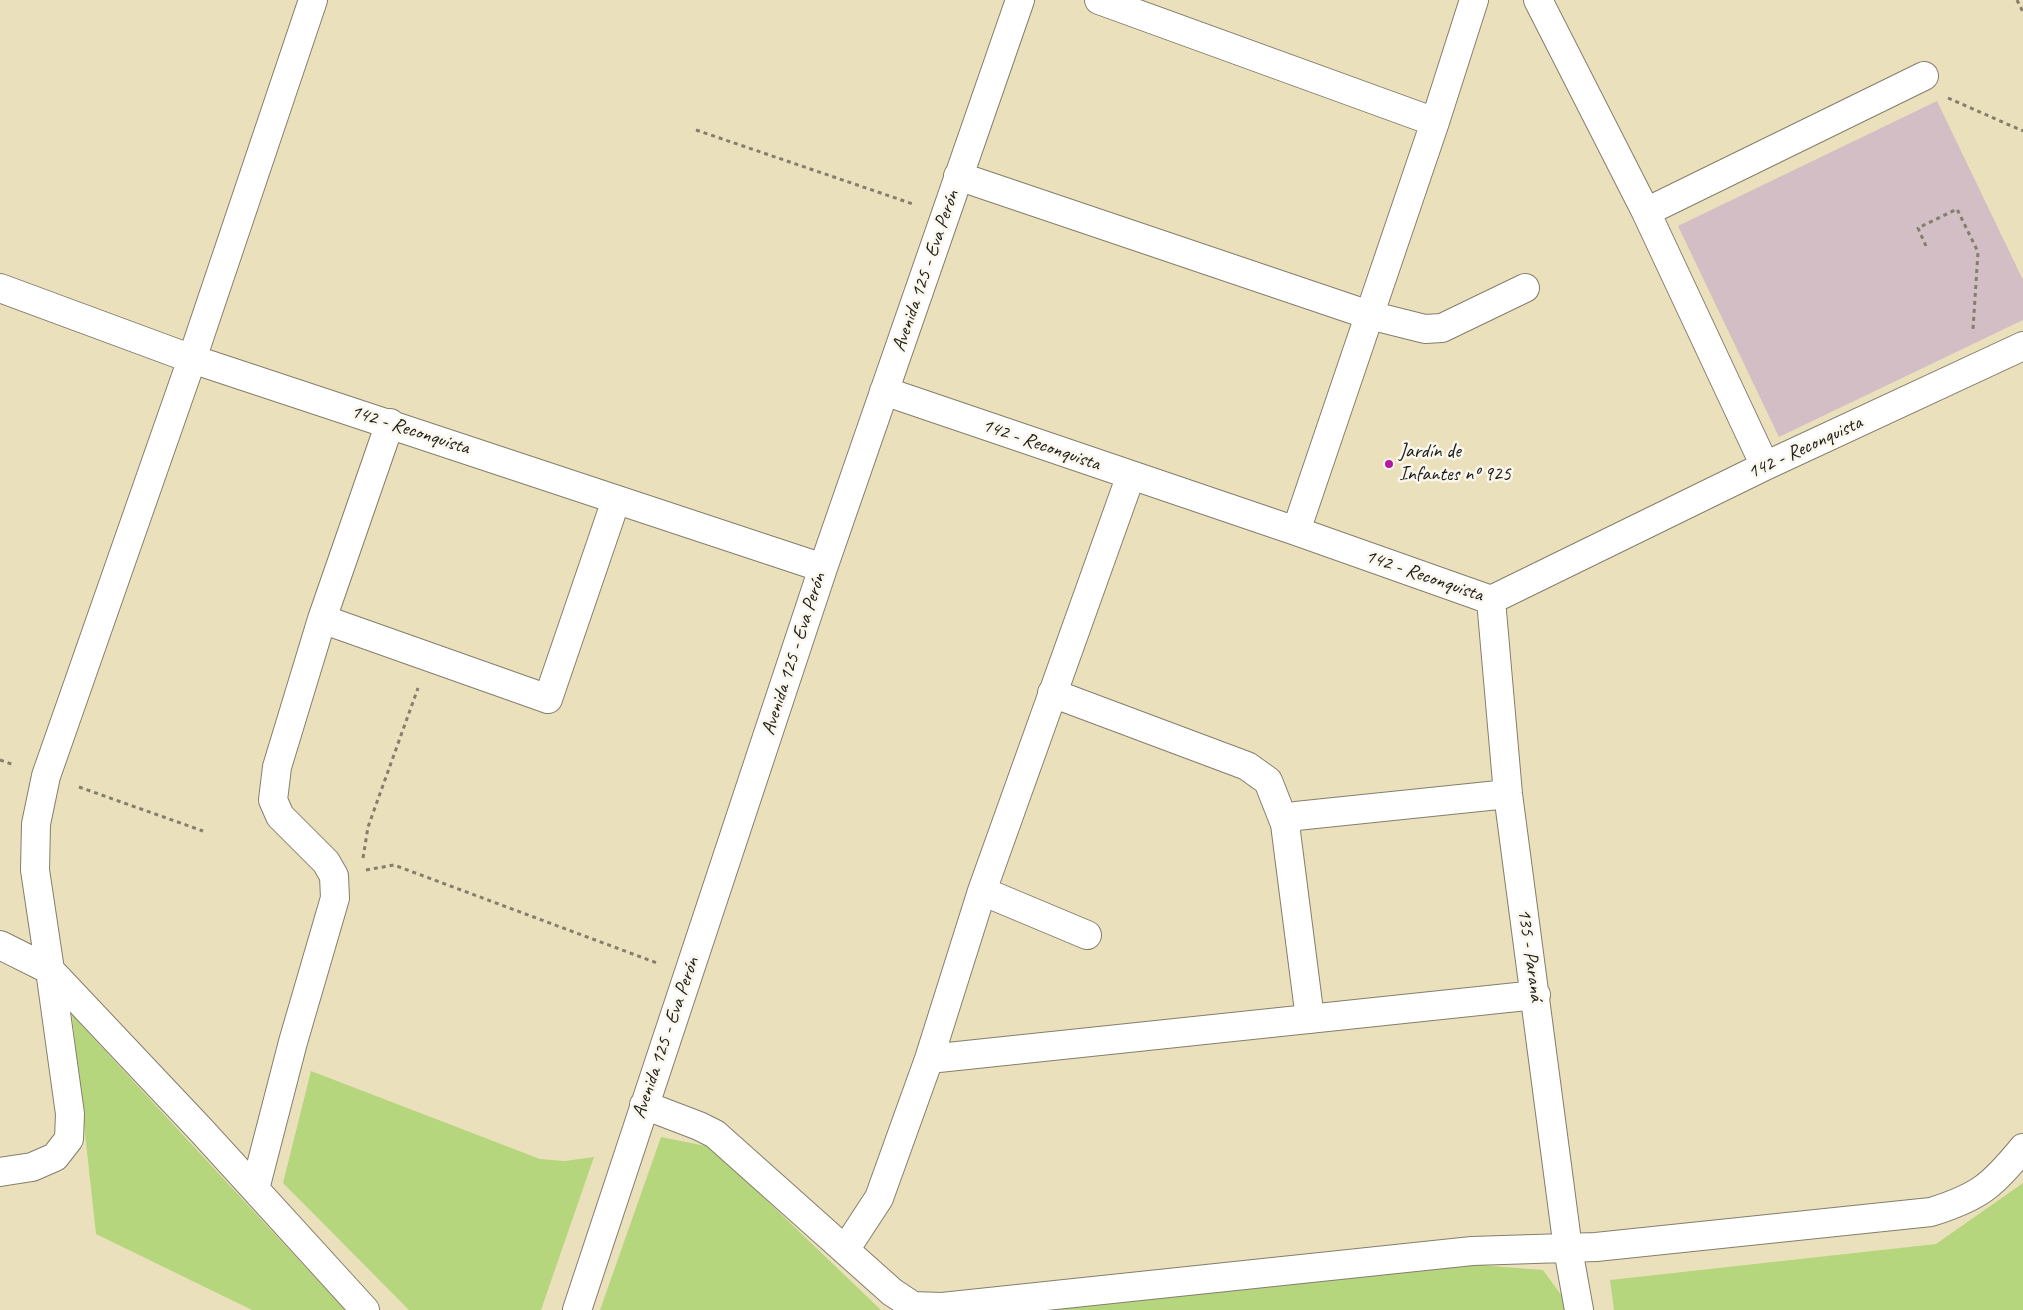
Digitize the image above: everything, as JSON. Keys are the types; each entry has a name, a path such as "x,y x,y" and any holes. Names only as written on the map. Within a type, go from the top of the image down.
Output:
{"street":[{"path":"0,1172 32,1168 55,1158 69,1138 70,1114 34,870 36,824 46,776 192,359 313,0"},
{"name":"Avenida 125 - Eva Perón","path":"577,1310 823,568 1020,0"},
{"path":"1099,0 1435,122"},
{"path":"1296,531 1435,122 1474,0"},
{"path":"1538,0 1646,212 1765,466"},
{"path":"1646,212 1919,79"},
{"path":"958,176 1369,315 1425,329 1442,328 1525,288"},
{"name":"142 - Reconquista","path":"3,297 390,423 823,568"},
{"name":"142 - Reconquista","path":"884,391 1296,531 1491,600 1765,466 2023,346"},
{"path":"255,1190 293,1042 335,898 334,876 326,862 280,816 273,800 277,767 322,619 390,423"},
{"path":"845,1250 879,1198 929,1059 982,890 1131,475"},
{"path":"322,619 548,699 616,500"},
{"name":"135 - Paraná","path":"1491,600 1508,794 1568,1249 1579,1310"},
{"path":"1052,693 1247,766 1268,781 1285,824 1310,1019"},
{"path":"1285,824 1296,816 1508,794"},
{"path":"982,890 1087,935"},
{"path":"0,945 50,970 365,1310"},
{"path":"929,1059 1536,995"},
{"path":"644,1105 715,1134 892,1292 913,1306 942,1307 1472,1251 1568,1249 1931,1212 1980,1192 2000,1175 2023,1148"}],"path":[{"path":"2017,0 2023,12"},
{"path":"1919,79 2023,131"},
{"path":"696,130 945,215"},
{"path":"1926,246 1918,228 1957,209 1978,252 1973,329 1984,364"},
{"path":"361,871 368,827 428,658"},
{"path":"0,760 204,831"},
{"path":"334,876 394,865 688,974"}],"shaded area":[{"path":"1937,101 2023,280 2023,320 1779,437 1678,226"}],"green space":[{"path":"72,1015 345,1310 252,1310 96,1234"},
{"path":"311,1071 540,1159 565,1161 594,1157 541,1310 409,1310 283,1183"},
{"path":"661,1137 711,1147 881,1310 600,1310"},
{"path":"2023,1183 2023,1310 1614,1310 1610,1280 1936,1244"},
{"path":"1466,1264 1543,1270 1567,1303 1568,1310 988,1310"}],"place":[{"name":"Jardín de Infantes nº 925","path":"1389,464"}]}
